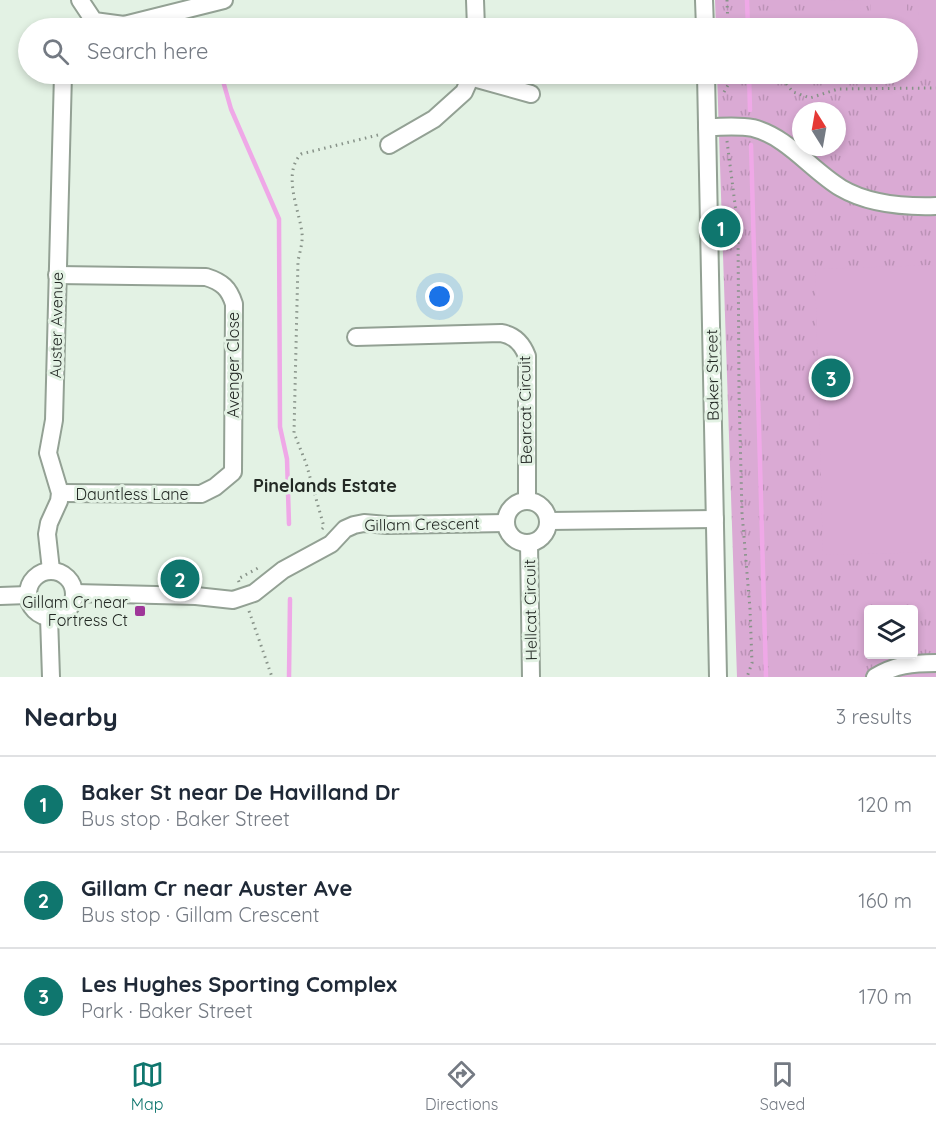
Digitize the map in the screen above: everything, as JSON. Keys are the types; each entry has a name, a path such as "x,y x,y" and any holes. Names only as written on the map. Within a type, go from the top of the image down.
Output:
{"street":[{"path":"80,0 88,18"},
{"path":"152,18 224,0"},
{"path":"475,0 476,18"},
{"path":"705,0 705,18"},
{"name":"Auster Avenue","path":"60,493 48,453 54,420 63,84"},
{"path":"389,144 434,119 464,92 467,84"},
{"path":"499,84 531,94"},
{"name":"Baker Street","path":"706,84 718,677"},
{"path":"707,127 752,128 770,135 824,177 859,196 904,205 936,206"},
{"name":"Avenger Close","path":"57,275 206,277 220,282 230,293 234,304 233,472"},
{"name":"Bearcat Circuit","path":"356,337 501,333 516,339 524,347 527,356 527,501"},
{"name":"Dauntless Lane","path":"60,493 201,494 215,487 233,472"},
{"path":"51,570 47,534 60,493"},
{"path":"527,501 534,501 545,509 549,521 548,528 541,539 522,543 511,536 506,523 514,505 527,501"},
{"path":"549,521 715,519"},
{"name":"Gillam Crescent","path":"244,597 254,593 283,570 322,550 345,529 354,525 364,523 387,525 506,523"},
{"name":"Hellcat Circuit","path":"529,543 531,677"},
{"path":"51,570 63,573 75,593 70,608 64,613 49,617 36,612 32,607 28,589 34,578 51,570"},
{"path":"75,593 196,596 233,600 244,597"},
{"path":"0,596 28,595"},
{"path":"49,617 51,677"},
{"path":"874,677 886,670 903,665 936,663"}],"path":[{"path":"727,0 728,18"},
{"path":"724,99 724,90 728,84"},
{"path":"786,84 793,92 810,98 838,89 936,87"},
{"path":"726,127 738,228 742,513 752,663 747,677"},
{"path":"317,536 324,527 306,463 294,434 298,261 302,245 302,234 292,185 296,160 302,154 378,134 389,144"},
{"path":"266,563 238,579 273,677"}],"green space":[{"path":"715,0 936,0 936,677 737,677 717,84 918,84 918,18 716,18"},
{"path":"860,0 861,18 824,18 824,1"},
{"path":"871,0 907,0 907,18 871,18"},
{"path":"918,0 936,0 936,71 919,71"},
{"path":"936,265 936,552 823,555 815,269"}],"waterway":[{"path":"747,0 748,18"},
{"path":"224,84 231,109 279,219 280,427 287,459 289,524"},
{"path":"749,84 750,110"},
{"path":"751,145 766,677"},
{"path":"289,677 290,599"}],"place":[{"name":"Baker St near De Havilland Dr","path":"721,228"},
{"name":"Les Hughes Sporting Complex","path":"831,378"},
{"name":"Gillam Cr near Auster Ave","path":"180,579"},
{"name":"Gillam Cr near Fortress Ct","path":"140,611"}],"district":[{"name":"Pinelands Estate","path":"325,485"}]}
